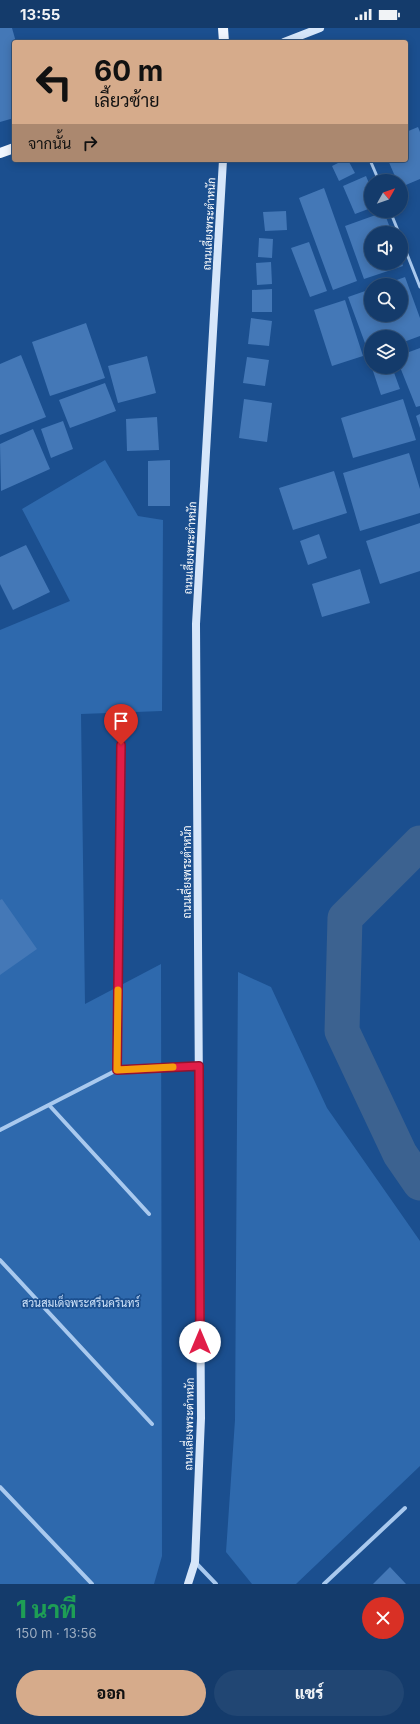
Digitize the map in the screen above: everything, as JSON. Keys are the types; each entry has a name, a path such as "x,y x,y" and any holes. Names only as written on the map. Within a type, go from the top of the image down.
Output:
{"main road":[{"path":"223,28 224,40"},
{"path":"0,153 12,149"}],"street":[{"path":"289,40 320,28"},
{"name":"ถนนเลี่ยงพระตำหนัก","path":"188,1584 195,1562 201,1418 196,624 223,162"},
{"path":"117,1070 121,745"},
{"path":"0,1130 117,1070 199,1066"},
{"path":"49,1105 148,1214"},
{"path":"0,1260 152,1424"},
{"path":"0,1487 92,1584"},
{"path":"324,1584 405,1508"},
{"path":"195,1562 216,1584"}],"lane":[{"path":"371,162 375,174"},
{"path":"408,256 420,287"}],"green space":[{"name":"สวนสมเด็จพระศรีนครินทร์","path":"105,460 138,516 163,520 162,711 81,714 85,1004 161,964 162,1556 154,1584 0,1584 0,630 70,601 22,509"},
{"path":"238,972 271,987 327,1108 420,1241 420,1466 296,1584 252,1584 226,1552 235,1420"}],"building":[{"path":"0,28 12,28 15,40 12,40 12,119 0,122"},
{"path":"418,127 420,132 420,179 408,184 408,174 394,174 389,162 408,162 408,131"},
{"path":"340,162 349,162 355,173 339,181 332,166"},
{"path":"364,177 364,211 355,214 343,186"},
{"path":"324,188 357,281 333,290 299,198"},
{"path":"286,211 287,230 265,231 263,212"},
{"path":"367,218 386,218 389,226 364,226 364,270 391,270 364,279 345,226"},
{"path":"259,238 273,239 272,258 258,257"},
{"path":"309,242 327,291 310,297 291,248"},
{"path":"271,262 272,284 257,285 256,263"},
{"path":"408,285 420,318 420,336 408,340 408,330 364,330 364,340 348,297 364,291 364,322 408,322"},
{"path":"272,289 272,312 252,312 252,290"},
{"path":"345,300 363,356 332,366 314,310"},
{"path":"251,318 272,321 269,346 248,344"},
{"path":"86,323 105,378 50,396 32,342"},
{"path":"420,348 420,406 416,407 403,374 408,374 408,352"},
{"path":"21,355 46,417 0,435 0,364"},
{"path":"147,356 156,393 118,403 108,366"},
{"path":"247,357 269,360 265,386 243,383"},
{"path":"374,374 395,374 400,389 381,395"},
{"path":"105,383 116,411 70,428 59,400"},
{"path":"244,399 272,403 267,442 239,438"},
{"path":"403,399 416,440 353,458 341,418"},
{"path":"420,414 420,428 416,416"},
{"path":"157,417 159,450 127,451 126,419"},
{"path":"63,421 73,449 51,458 41,429"},
{"path":"33,429 50,469 1,491 0,444"},
{"path":"409,453 420,489 420,513 360,531 343,473"},
{"path":"170,460 170,506 148,506 148,461"},
{"path":"334,471 347,513 293,530 279,488"},
{"path":"420,523 420,571 380,584 366,541"},
{"path":"319,534 327,558 308,565 300,541"},
{"path":"26,545 50,592 13,610 0,584 0,557"},
{"path":"360,569 370,603 322,617 312,584"},
{"path":"2,899 37,949 0,975 0,900"},
{"path":"390,1567 406,1584 373,1584"}],"waterway":[{"path":"420,843 345,918 342,1031 400,1154 420,1183"}],"slow traffic":[{"path":"118,990 117,1070 173,1067"}],"route":[{"path":"121,745 117,1070 199,1066 200,1342"}]}
